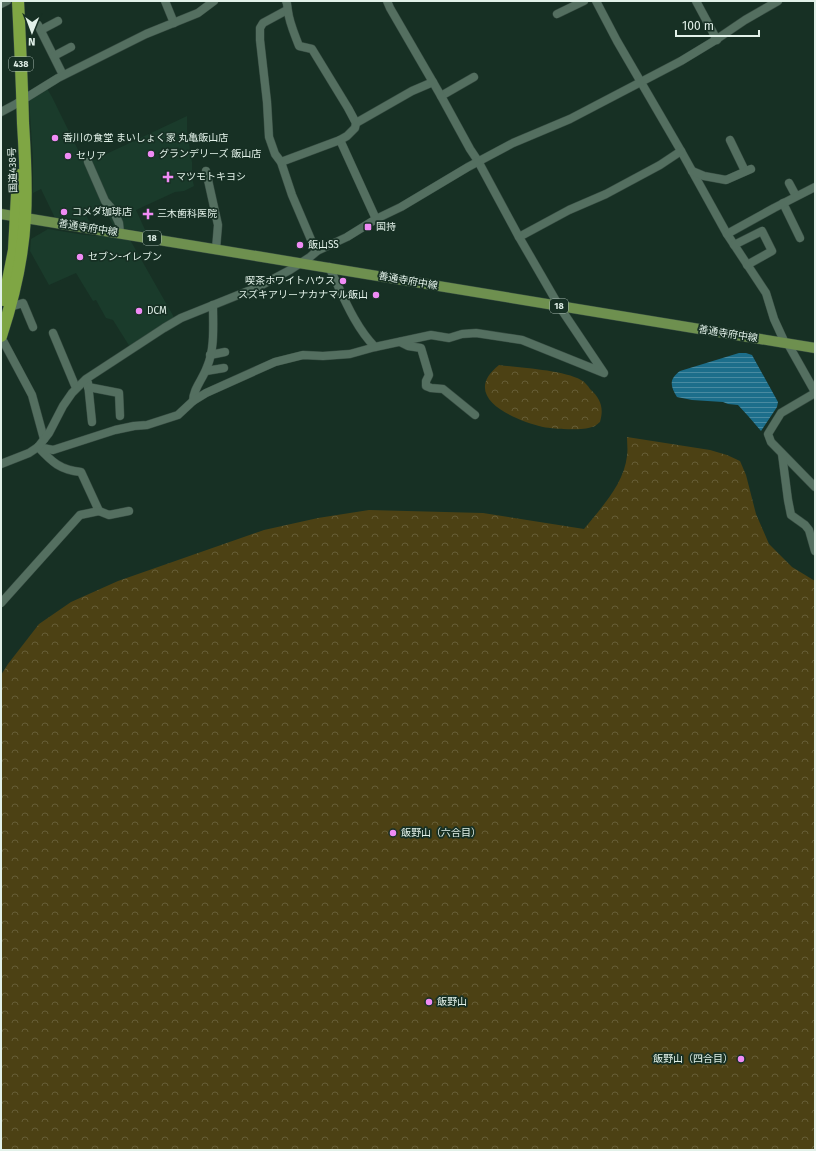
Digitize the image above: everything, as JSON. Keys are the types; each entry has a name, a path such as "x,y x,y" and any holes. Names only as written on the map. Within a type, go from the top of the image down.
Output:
{"highway":[{"name":"国道438号","path":"1,336 6,309 21,257 21,217 26,164 19,102 12,1"},
{"name":"国道438号","path":"18,1 19,102"}],"main road":[{"name":"善通寺府中線","path":"1,214 815,348"}],"street":[{"path":"1,4 7,1"},
{"path":"165,1 174,23"},
{"path":"1,112 63,75 146,34 198,13 214,1"},
{"path":"286,1 288,5 287,10 300,46 312,49 356,123"},
{"path":"38,446 53,450 115,430 163,420 178,415 193,401 206,393 275,362 303,355 323,356 350,354 431,335 450,338 462,334 476,333 509,337 530,343 604,373 559,306 387,1"},
{"path":"557,14 584,1"},
{"path":"596,1 640,82 692,170 727,234 766,293 774,319 786,344 815,393 784,410 768,434 771,442 815,487"},
{"path":"696,1 717,40"},
{"path":"2,463 29,453 38,446 49,433 63,406 76,388 88,378 181,318 258,287 303,263 317,251 347,237 376,219 513,143 570,119 717,40 745,20 778,1"},
{"path":"287,10 263,23 260,28 260,40 268,102 269,137 275,154 281,162 292,195 317,251"},
{"path":"58,21 39,28 63,75"},
{"path":"54,56 71,47"},
{"path":"440,96 474,76"},
{"path":"281,162 340,140 347,136 354,128 356,123 412,91 433,82"},
{"path":"340,140 376,219"},
{"path":"692,170 704,176 726,180 748,170 730,140"},
{"path":"519,237 569,210 606,194 660,165 681,151"},
{"path":"88,162 105,201 119,223 120,233"},
{"path":"207,171 218,226 216,249"},
{"path":"789,183 796,196"},
{"path":"727,234 815,187"},
{"path":"783,203 800,238"},
{"path":"734,245 762,231 772,251 747,264"},
{"path":"329,267 349,309 369,341 375,347"},
{"path":"6,309 22,303 33,327"},
{"path":"193,401 193,394 208,366 213,332 212,305"},
{"path":"53,333 76,388"},
{"path":"1,336 32,395 44,439"},
{"path":"399,342 408,346 421,348 429,375 426,381 426,386 443,389 475,415"},
{"path":"210,354 225,352"},
{"path":"206,371 224,368"},
{"path":"88,378 92,422"},
{"path":"88,387 119,393 120,416"},
{"path":"38,446 50,460 58,466 81,472 99,511"},
{"path":"782,454 791,515 805,525 815,551"},
{"path":"1,603 80,515 99,511 109,515 129,511"}],"shaded area":[{"path":"46,87 85,164 187,116 187,131 194,186 184,191 175,192 136,210 146,232 114,227 102,204 85,213 90,223 55,218 41,189 33,193 33,160 29,98"},
{"path":"48,229 85,235 129,238 175,319 130,347 113,320 106,318 96,300 93,301 76,273 49,285 30,251 31,239"}],"green space":[{"path":"499,365 530,368 564,374 581,380 597,396 601,404 602,412 600,422 587,428 553,428 531,424 506,413 495,405 488,397 485,387 488,377"},
{"path":"627,437 710,450 740,461 746,475 756,514 769,544 792,567 815,581 815,1150 1,1150 1,675 39,624 71,602 118,581 264,530 318,518 369,510 483,513 584,529 617,486 625,466 627,456"}],"water":[{"path":"739,353 752,355 778,402 777,407 761,431 738,405 677,397 672,386 672,380 680,371"}],"place":[{"name":"香川の食堂 まいしょく家 丸亀飯山店","path":"55,138"},
{"name":"グランデリーズ 飯山店","path":"151,154"},
{"name":"セリア","path":"68,156"},
{"name":"マツモトキヨシ","path":"168,177"},
{"name":"コメダ珈琲店","path":"64,212"},
{"name":"三木歯科医院","path":"148,214"},
{"name":"国持","path":"368,227"},
{"name":"飯山SS","path":"300,245"},
{"name":"セブン-イレブン","path":"80,257"},
{"name":"喫茶ホワイトハウス","path":"343,281"},
{"name":"スズキアリーナカナマル飯山","path":"376,295"},
{"name":"DCM","path":"139,311"},
{"name":"飯野山（六合目）","path":"393,833"},
{"name":"飯野山","path":"429,1002"},
{"name":"飯野山（四合目）","path":"741,1059"}]}
